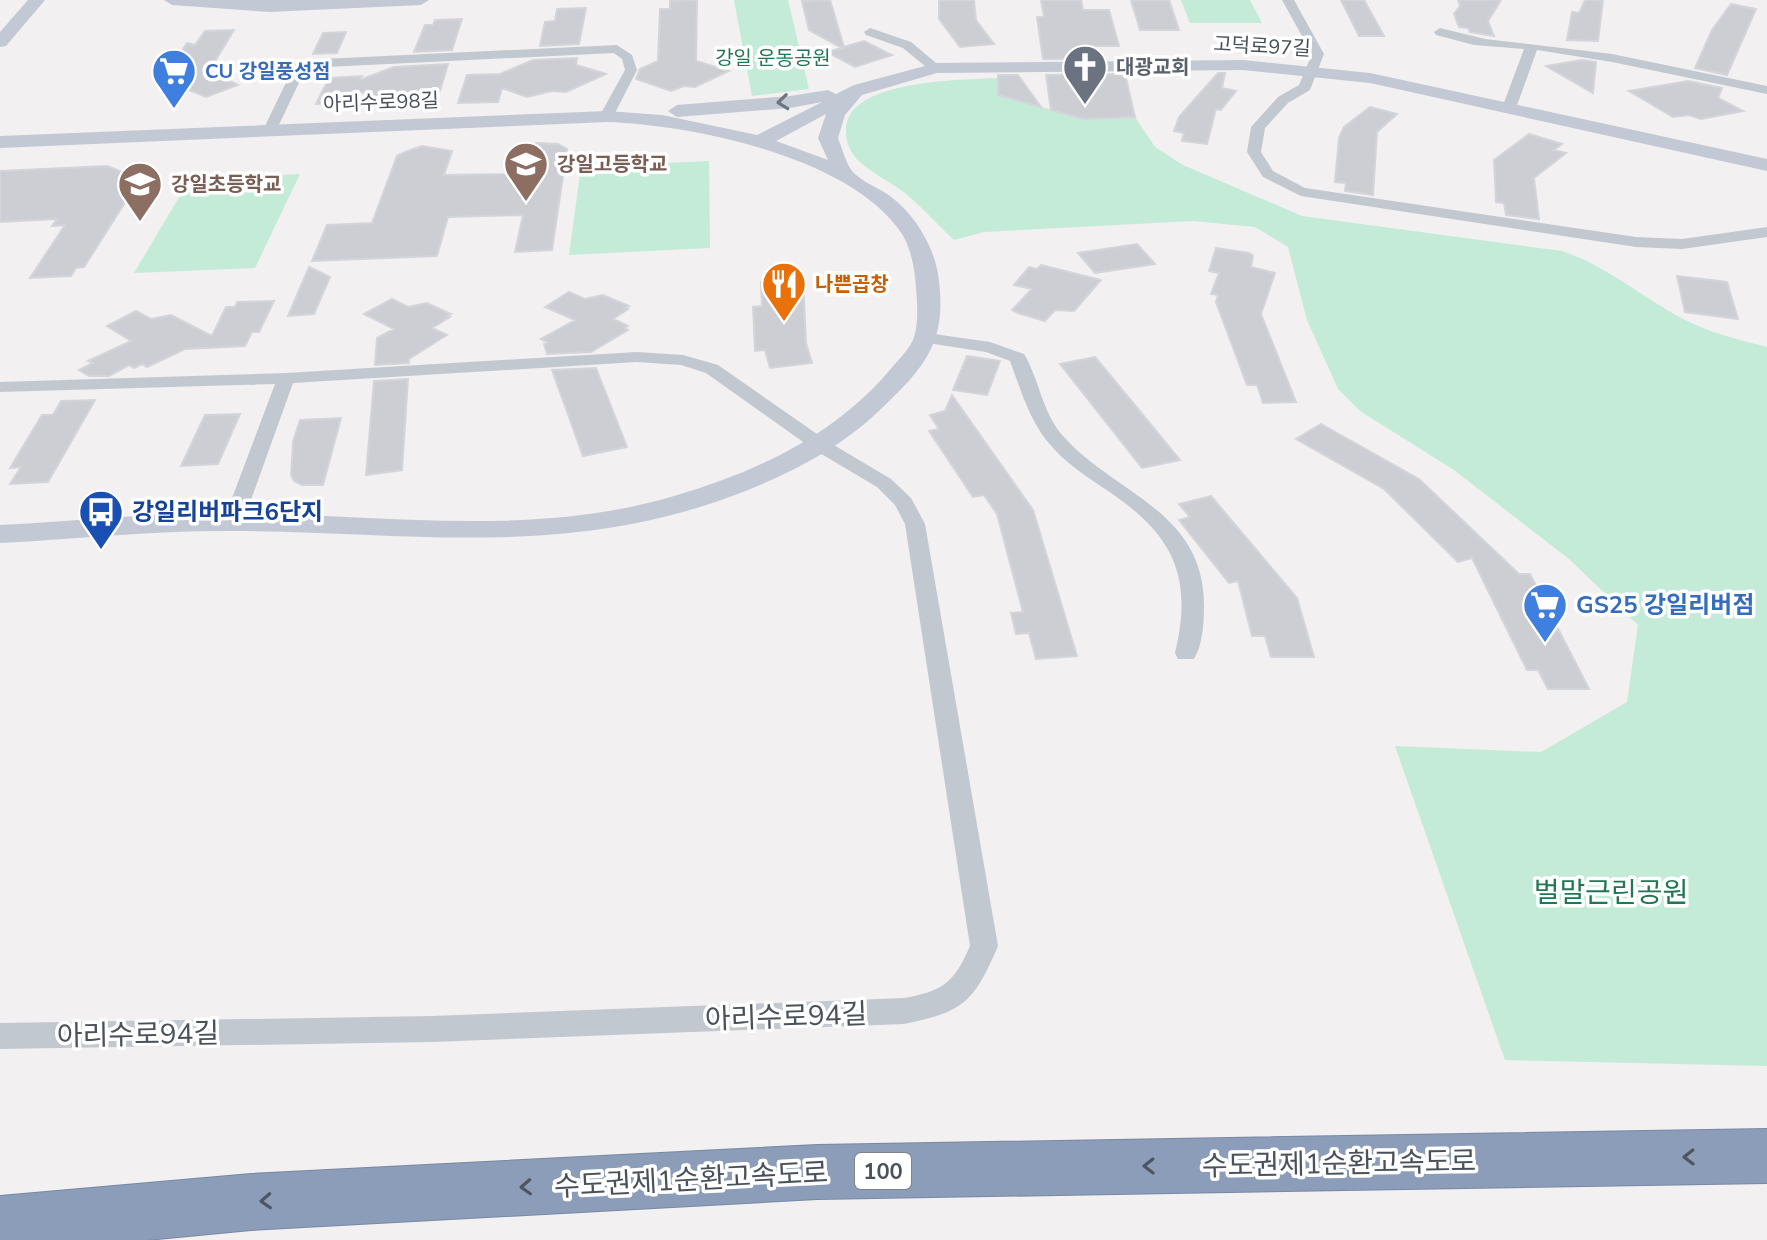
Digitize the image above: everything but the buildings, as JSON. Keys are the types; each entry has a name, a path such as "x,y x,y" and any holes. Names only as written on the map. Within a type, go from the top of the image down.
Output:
{"highway":[{"name":"수도권제1순환고속도로","path":"0,1225 266,1201 817,1172 1767,1156"}],"street":[{"path":"0,42 37,0"},
{"path":"172,0 269,7 421,0"},
{"path":"1288,0 1318,54 1305,87 1283,100 1258,127 1254,152 1268,174 1301,192 1636,242 1682,244 1767,232"},
{"path":"870,32 910,41 936,68"},
{"path":"1440,32 1490,44 1532,46 1612,58 1767,90"},
{"path":"1509,108 1532,46"},
{"path":"271,128 301,64 617,49 628,58 631,70 612,117 790,102 860,89"},
{"name":"고덕로97길","path":"761,141 860,89 936,68 1243,65 1370,78 1767,165"},
{"path":"845,177 828,138 836,113 860,89"},
{"name":"아리수로98길","path":"0,142 271,128 612,117 707,128 761,141"},
{"path":"0,534 233,522 532,531 641,514 736,487 820,445 892,389 927,338 928,286 924,255 910,225 845,177 808,158 761,141"},
{"path":"927,338 990,347 1018,358 1048,431 1088,471 1150,512 1176,543 1194,582 1196,619 1186,653"},
{"name":"아리수로94길","path":"0,387 286,378 574,358 683,360 712,369 820,445 884,483 904,502 915,524 984,946 969,982 942,1005 904,1011 432,1029 0,1036"},
{"path":"233,522 286,378"}],"green space":[{"name":"강일 운동공원","path":"734,0 788,0 809,89 752,96"},
{"path":"1181,0 1250,0 1262,23 1190,23"},
{"name":"벌말근린공원","path":"998,78 999,95 1084,119 1135,117 1155,147 1183,165 1302,216 1562,251 1594,265 1685,320 1767,347 1767,1066 1505,1060 1395,746 1541,752 1627,702 1638,625 1569,559 1454,470 1360,411 1338,389 1307,320 1288,247 1255,227 1193,221 984,232 954,240 905,193 860,162 849,147 846,129 852,113 866,100 886,91 910,86"},
{"path":"709,161 710,248 569,255 581,167"},
{"path":"300,174 255,268 134,273 190,179"}],"place":[{"name":"대광교회","path":"1085,106"},
{"name":"CU 강일풍성점","path":"174,110"},
{"name":"강일고등학교","path":"526,203"},
{"name":"강일초등학교","path":"140,223"},
{"name":"나쁜곱창","path":"784,323"},
{"name":"강일리버파크6단지","path":"101,551"},
{"name":"GS25 강일리버점","path":"1545,644"}]}
